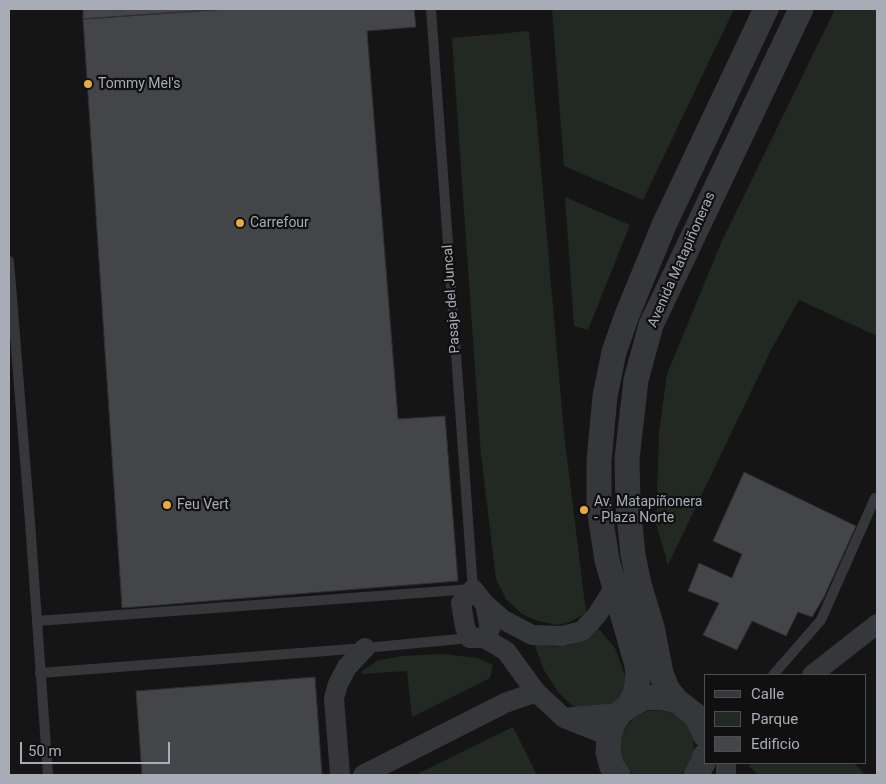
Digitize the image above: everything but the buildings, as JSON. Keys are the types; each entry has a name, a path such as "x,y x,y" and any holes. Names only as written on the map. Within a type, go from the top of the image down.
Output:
{"street":[{"name":"Avenida Matapiñoneras","path":"608,736 613,724 636,691 638,677 637,665 607,560 599,508 600,452 605,396 614,352 664,224 766,9"},
{"name":"Avenida Matapiñoneras","path":"677,701 667,688 661,673 652,627 633,554 628,504 627,459 636,380 651,325 801,9"},
{"path":"479,596 502,619 532,635 562,636 582,631 598,615 614,588"},
{"path":"477,638 490,629 479,596"},
{"path":"813,674 877,624"},
{"path":"477,638 506,651 536,692 564,718 608,736 608,752 612,767 618,775"},
{"path":"340,775 334,698 338,684 347,667 365,648"},
{"path":"363,775 505,703 536,692"},
{"path":"564,718 625,709 644,698 660,697 677,701 695,715 704,728"},
{"path":"708,766 726,775"}],"lane":[{"name":"Pasaje del Juncal","path":"431,9 479,596"},
{"path":"9,261 14,383 48,775"},
{"path":"774,674 822,620 874,498"},
{"path":"36,621 479,596"},
{"path":"40,673 477,638"}],"green space":[{"path":"552,9 734,9 643,200 564,166"},
{"path":"835,9 877,9 877,336 799,300 772,348 668,565 656,524 659,432 667,374 721,243"},
{"path":"529,31 564,433 586,613 572,621 558,625 538,621 522,614 506,599 496,579 481,455 452,38"},
{"path":"565,197 630,225 588,330 574,326"},
{"path":"597,627 615,648 626,678 626,689 618,704 577,708 559,693 552,683 544,670 534,643 554,647 571,645 587,637"},
{"path":"443,654 478,658 493,665 490,678 412,717 407,671 361,674 362,671 379,660 402,656"},
{"path":"659,710 671,713 689,727 693,739 694,752 690,765 680,775 634,775 627,769 622,759 620,747 622,735 636,716 647,711"},
{"path":"513,727 537,775 415,775"},
{"path":"752,764 855,764 865,775 758,775 749,766"}],"place":[{"name":"Tommy Mel's","path":"88,84"},
{"name":"Carrefour","path":"240,223"},
{"name":"Feu Vert","path":"167,505"},
{"name":"Av. Matapiñonera - Plaza Norte","path":"584,510"}]}
